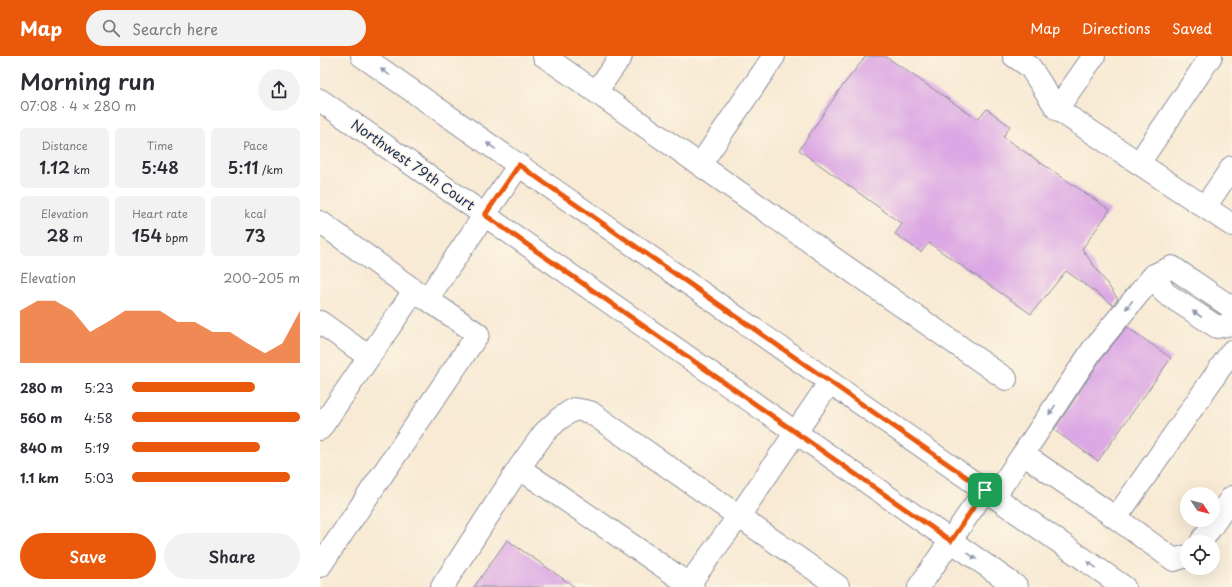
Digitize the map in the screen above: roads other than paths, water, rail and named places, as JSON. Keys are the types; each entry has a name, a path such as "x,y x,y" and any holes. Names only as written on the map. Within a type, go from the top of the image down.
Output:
{"street":[{"path":"362,56 1124,587"},
{"path":"544,56 1006,379"},
{"path":"596,92 620,56"},
{"path":"700,165 774,56"},
{"path":"1014,56 1030,67 1057,110 1232,225"},
{"path":"1057,110 1094,56"},
{"path":"1139,163 1211,56"},
{"name":"Northwest 79th Court","path":"320,100 1017,587"},
{"path":"320,429 369,357 485,215 519,165"},
{"path":"1205,207 1232,167"},
{"path":"320,222 478,334 320,566"},
{"path":"919,587 951,541 1023,454 1093,349 1154,275 1172,267 1232,308"},
{"path":"1154,275 1165,293 1217,327 1232,324"},
{"path":"320,322 369,357"},
{"path":"1116,518 1232,351"},
{"path":"519,468 691,586 830,382"},
{"path":"442,587 519,468 544,433 559,419 574,409 590,412 838,587"},
{"path":"1023,454 1174,560 1180,558"},
{"path":"1206,535 1232,497"}]}
